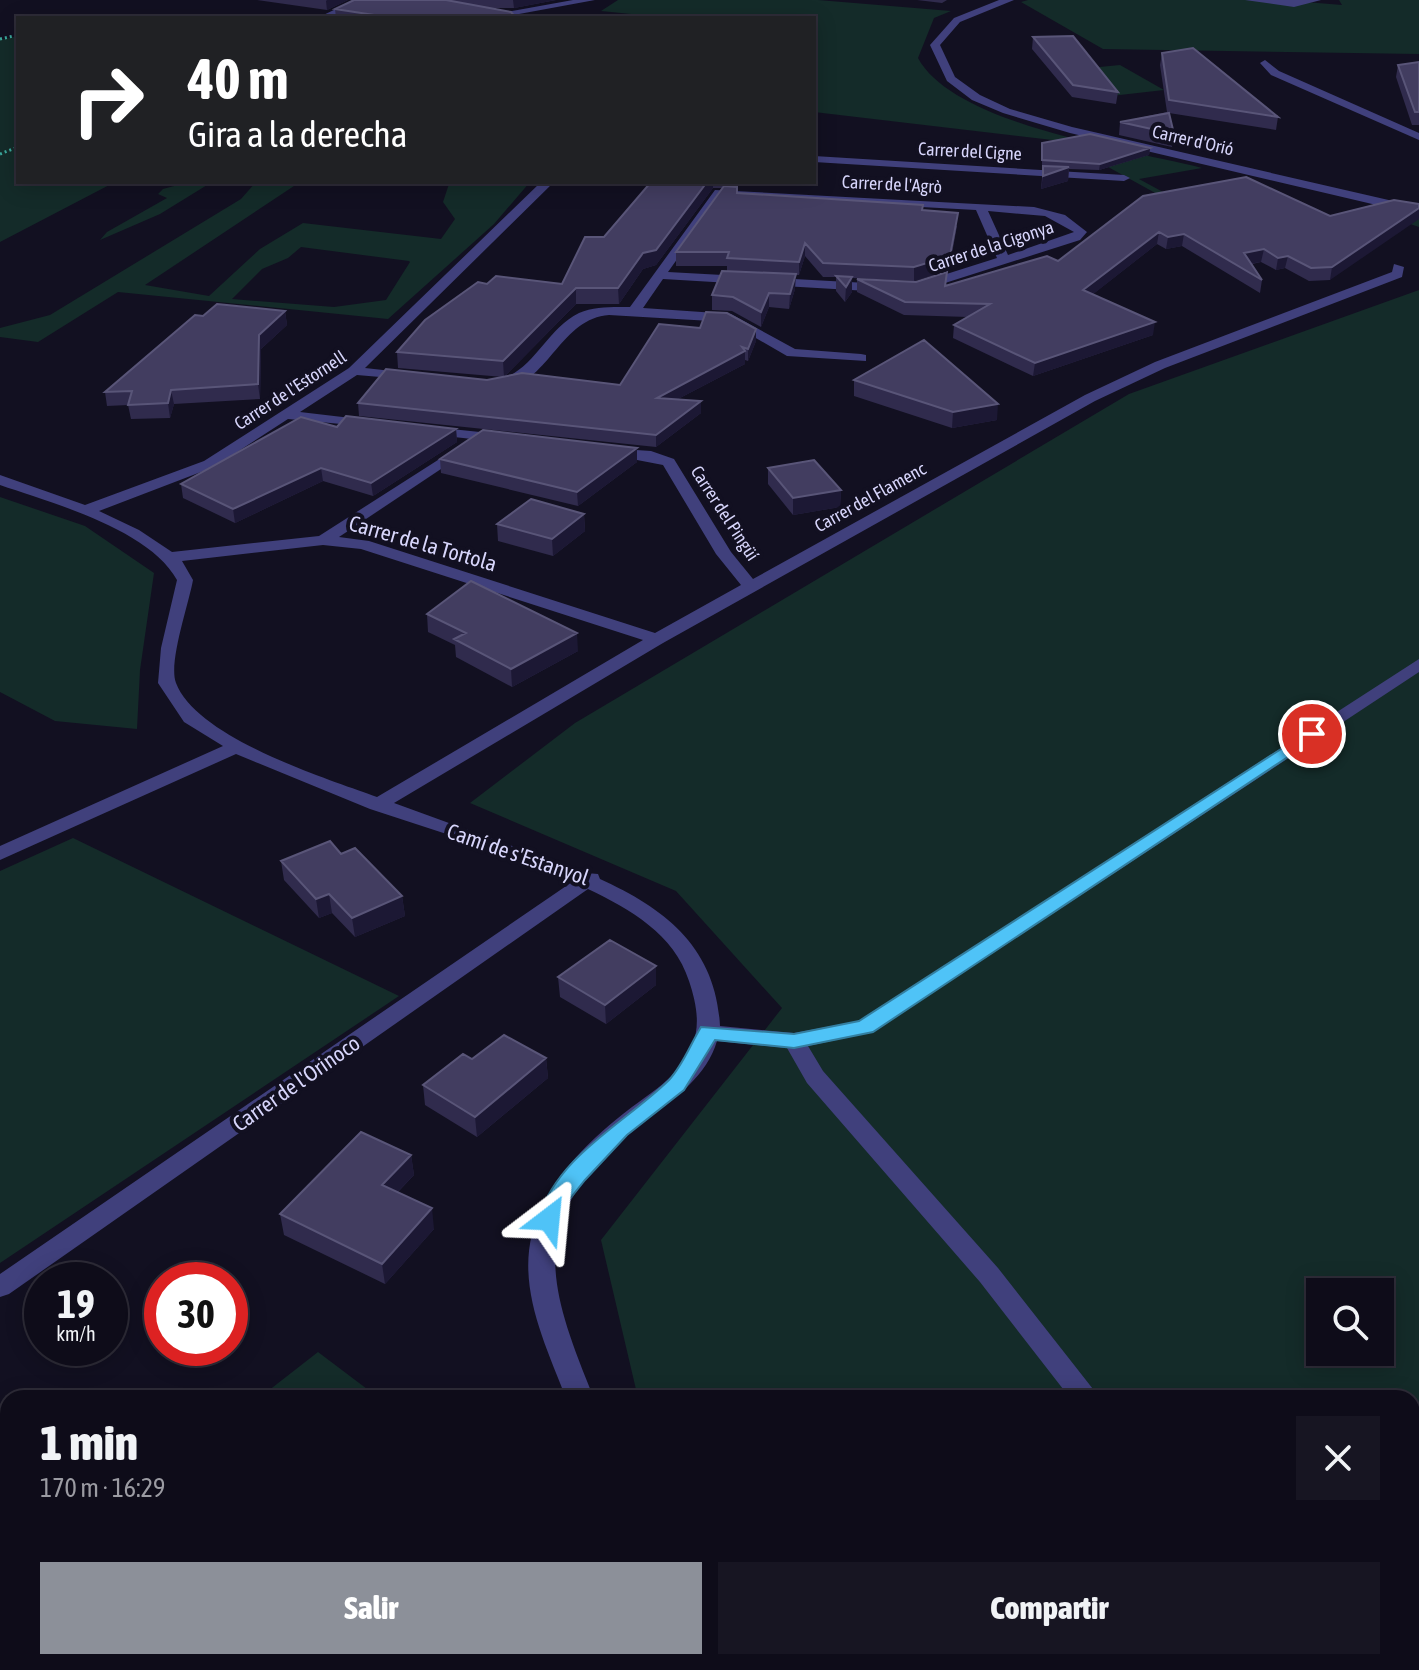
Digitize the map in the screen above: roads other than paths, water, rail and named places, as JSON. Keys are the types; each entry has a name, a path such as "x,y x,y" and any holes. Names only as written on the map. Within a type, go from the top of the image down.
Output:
{"street":[{"path":"327,16 363,0"},
{"path":"506,14 590,0"},
{"name":"Carrer d'Orió","path":"1009,0 960,17 941,31 935,45 951,80 981,98 1018,115 1070,130 1419,211"},
{"path":"1250,0 1294,4 1316,0"},
{"path":"543,16 562,7"},
{"path":"475,10 515,16"},
{"path":"1265,63 1275,73 1419,137"},
{"name":"Carrer del Cigne","path":"816,159 1124,178"},
{"name":"Carrer de l'Estornell","path":"87,510 209,464 354,371 546,184"},
{"name":"Carrer de l'Agrò","path":"634,311 719,192 758,188 980,207"},
{"path":"980,207 1004,260"},
{"name":"Carrer de la Cigonya","path":"661,275 902,288 928,285 1076,237 1081,232 1068,222 1044,213 980,207"},
{"name":"Carrer del Flamenc","path":"377,805 657,639 1090,398 1160,365 1398,274 1398,267"},
{"path":"488,385 519,379 577,320 599,312 634,311 731,318 792,353 861,358"},
{"path":"354,371 428,379"},
{"path":"287,415 391,426"},
{"path":"421,430 512,440"},
{"path":"323,540 481,436"},
{"name":"Carrer del Pingüí","path":"589,449 651,456 669,462 724,554 750,586"},
{"path":"0,480 87,510 171,557"},
{"name":"Carrer de la Tortola","path":"171,557 323,540 363,544 657,639"},
{"name":"Camí de s'Estanyol","path":"171,557 182,568 185,580 166,681 173,698 186,712 235,747 377,805 591,878 631,898 671,932 701,980 708,1032"},
{"path":"577,1390 549,1317 541,1269 544,1236 554,1202 620,1130 676,1085 695,1060 708,1032 794,1041 865,1027 1419,664"},
{"path":"0,854 235,747"},
{"name":"Carrer de l'Orinoco","path":"0,1287 591,878"},
{"path":"794,1041 815,1077 989,1275 1080,1390"}]}
